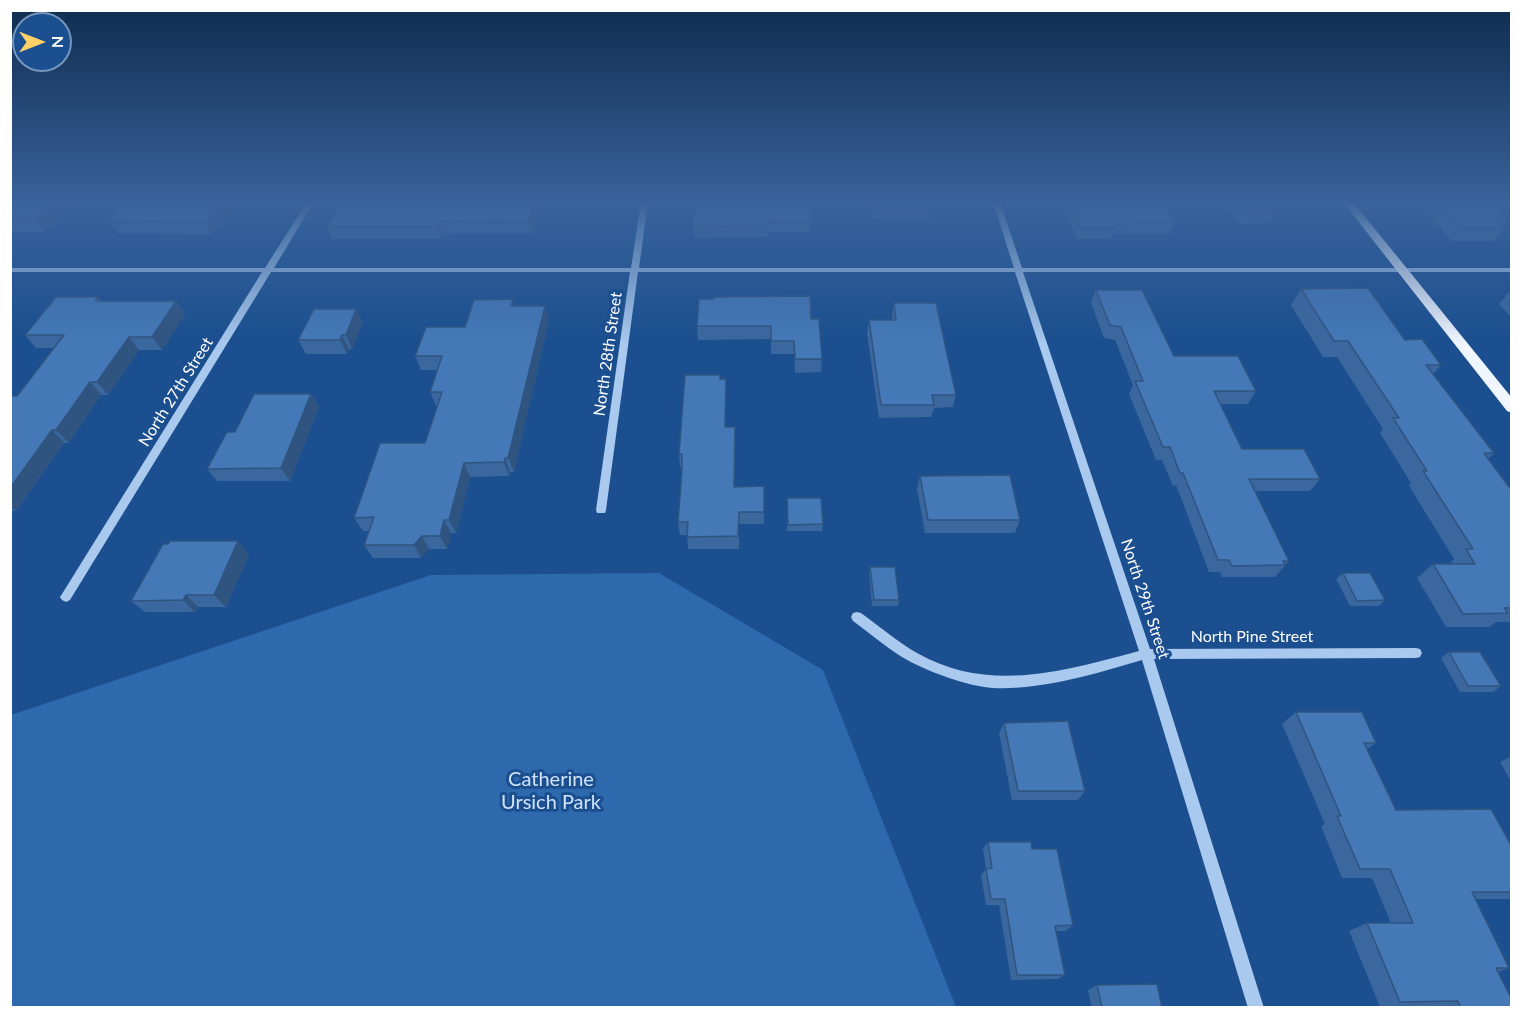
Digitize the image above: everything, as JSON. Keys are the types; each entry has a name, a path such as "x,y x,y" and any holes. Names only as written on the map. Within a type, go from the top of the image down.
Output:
{"main road":[{"path":"1386,250 1512,408"}],"street":[{"name":"North 27th Street","path":"66,597 282,250"},
{"name":"North 28th Street","path":"601,510 638,250"},
{"name":"North 29th Street","path":"1011,250 1146,654 1256,1008"},
{"path":"10,270 1512,270"},
{"name":"North Pine Street","path":"857,617 913,657 953,674 991,682 1022,681 1079,673 1146,654 1416,652"}],"green space":[{"name":"Catherine Ursich Park","path":"659,573 823,670 956,1007 11,1007 11,715 431,575"}],"building":[{"path":"1368,288 1405,340 1422,339 1441,365 1426,365 1494,453 1484,453 1512,491 1512,608 1504,608 1508,613 1463,614 1433,564 1475,564 1466,549 1473,549 1423,471 1427,471 1393,418 1399,418 1348,341 1334,341 1301,289"},
{"path":"1096,290 1142,290 1174,356 1238,356 1256,391 1214,391 1242,449 1304,449 1320,479 1249,479 1289,561 1283,561 1285,565 1232,566 1229,560 1218,560 1183,473 1180,473 1170,447 1163,447 1135,381 1143,381 1121,327 1110,325"},
{"path":"810,296 811,319 819,319 822,359 795,359 794,341 771,341 771,326 697,326 699,299"},
{"path":"56,297 98,297 95,301 176,301 152,337 129,337 97,382 90,382 56,430 52,430 10,488 10,396 17,396 64,335 25,335"},
{"path":"513,299 511,306 545,306 508,458 505,458 504,462 464,463 449,520 444,520 440,536 422,536 414,545 364,545 374,517 354,518 380,443 425,443 442,392 430,392 442,356 415,356 426,327 465,327 474,300"},
{"path":"894,303 936,303 956,395 932,395 934,405 881,405 869,320 896,320"},
{"path":"314,309 356,309 346,335 342,335 340,340 298,340"},
{"path":"685,375 720,375 720,379 726,379 725,427 735,427 734,487 764,486 764,512 739,512 738,536 687,537 688,522 678,522 682,469 682,454 679,454"},
{"path":"254,394 311,394 281,468 207,469 227,432 235,432"},
{"path":"1010,475 1020,520 928,520 920,476"},
{"path":"787,498 821,498 823,524 788,525"},
{"path":"170,541 238,541 214,595 186,595 183,600 131,601 163,544 168,544"},
{"path":"870,567 895,567 899,600 874,600"},
{"path":"1343,573 1370,573 1385,600 1357,601"},
{"path":"1449,652 1480,652 1501,686 1468,686"},
{"path":"1296,712 1362,712 1376,743 1364,743 1396,810 1491,809 1512,847 1512,892 1472,892 1509,968 1496,968 1512,1000 1512,1008 1461,1008 1458,1001 1400,1002 1367,923 1413,923 1390,869 1360,869 1337,816 1341,816"},
{"path":"1068,721 1085,791 1018,791 1004,723"},
{"path":"988,842 1031,842 1032,849 1057,849 1073,925 1055,926 1065,975 1017,975 1005,899 991,899 986,869 992,868"},
{"path":"1157,984 1162,1008 1102,1008 1097,985"}]}
